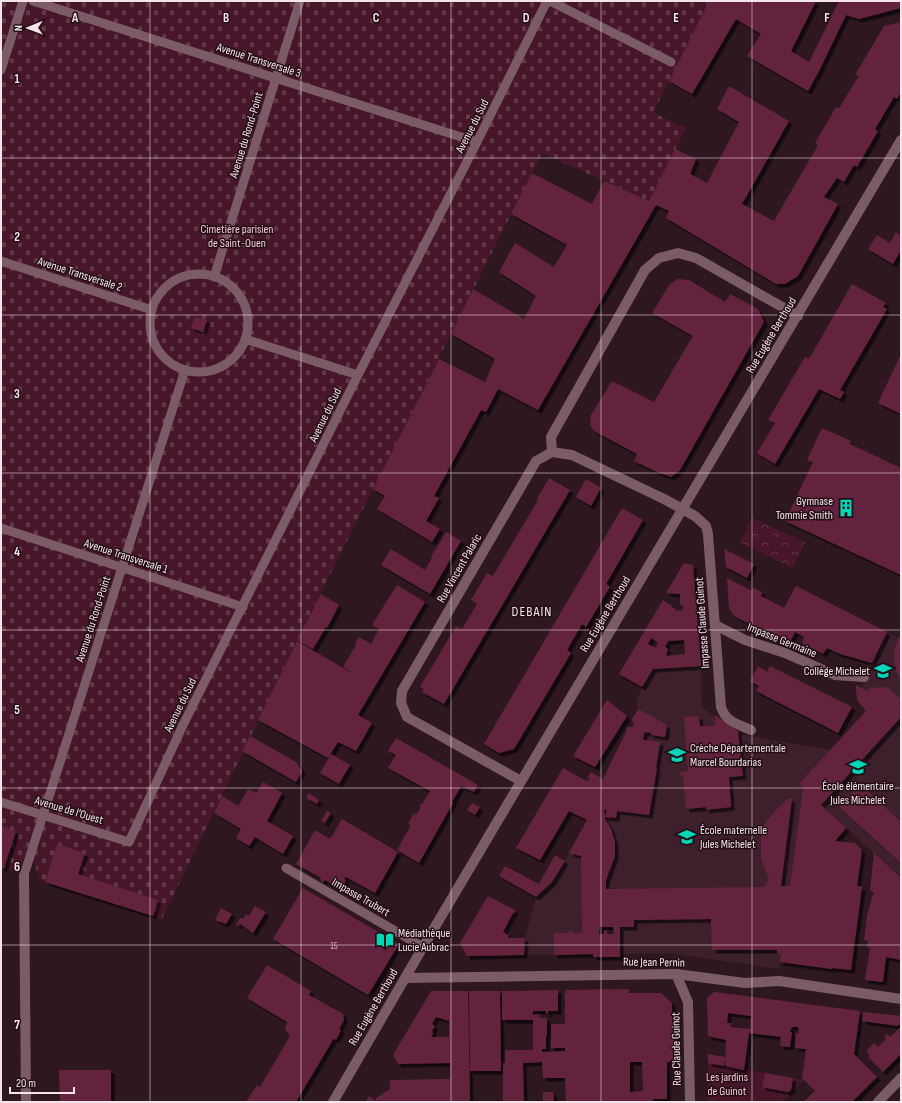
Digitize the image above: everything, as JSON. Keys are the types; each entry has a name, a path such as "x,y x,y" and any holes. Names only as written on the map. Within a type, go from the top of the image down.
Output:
{"street":[{"name":"Rue Eugène Berthoud","path":"333,1102 521,781 901,140"},
{"path":"682,509 572,455 552,452 551,437 645,270 659,258 678,253 696,258 798,316"},
{"name":"Rue Vincent Palaric","path":"521,781 406,717 401,703 402,691 536,461 552,452"},
{"name":"Impasse Claude Guinot","path":"682,509 695,516 706,526 708,534 721,707 725,717 730,721 751,730"},
{"name":"Impasse Germaine","path":"715,625 745,640 785,653 835,675 864,677"},
{"path":"24,875 26,1102"},
{"name":"Rue Jean Pernin","path":"405,978 676,974 745,984 779,981 901,999"},
{"name":"Rue Claude Guinot","path":"676,974 688,1002 690,1102"},
{"path":"878,1102 901,1078"}],"lane":[{"path":"1,70 23,1"},
{"name":"Avenue Transversale 3","path":"33,1 477,142"},
{"name":"Avenue du Rond-Point","path":"214,277 300,1"},
{"path":"548,1 671,62"},
{"name":"Avenue du Sud","path":"129,842 183,725 358,375 548,1"},
{"name":"Avenue Transversale 2","path":"1,261 152,310"},
{"path":"201,274 214,277 225,282 235,290 242,301 247,313 248,326 245,339 240,350 232,360 221,367 203,372 185,370 173,365 156,347 150,322 152,310 157,298 165,288 176,280 201,274"},
{"path":"245,339 358,375"},
{"name":"Avenue du Rond-Point","path":"24,875 185,370"},
{"name":"Avenue Transversale 1","path":"1,528 243,607"},
{"name":"Avenue de l'Ouest","path":"1,802 129,842"},
{"name":"Impasse Trubert","path":"286,868 423,947"}],"shaded area":[{"path":"887,632 899,638 901,636 901,878 803,789 779,969 669,953 620,954 619,927 593,927 593,954 524,955 525,938 536,897 552,882 603,793 603,779 626,731 626,728 634,726 632,719 638,709 636,700 653,669 701,666 702,708 738,731 738,734 830,750 866,711 857,700 856,685 862,688 866,666 872,663"}],"green space":[{"name":"Cimetière parisien de Saint-Ouen","path":"1,1 709,1 653,113 686,128 649,201 542,153 297,640 162,919 40,880 34,862 24,858 19,873 1,867"},
{"path":"752,518 805,542 793,568 740,543"},
{"name":"Les jardins de Guinot","path":"708,1063 765,1073 762,1087 788,1092 791,1090 793,1078 804,1080 782,1102 708,1102"}],"building":[{"path":"709,1 740,1 742,3 743,1 816,1 791,51 809,62 839,1 901,1 901,8 859,19 846,15 808,91 747,56 761,34 736,19 692,94 669,81"},
{"path":"901,22 901,92 897,99 894,97 875,129 878,131 857,167 854,165 844,182 837,178 824,197 838,204 798,276 785,284 776,284 666,218 669,211 656,205 538,410 498,389 486,412 481,410 434,496 439,498 426,521 440,529 432,542 377,509 385,496 373,489 439,359 485,382 495,359 451,334 473,289 524,319 536,296 499,272 515,243 554,267 567,245 511,214 532,173 592,204 604,181 649,201 675,149 696,159 690,174 707,183 739,122 717,109 729,86 789,121 742,204 774,221 818,145 815,143 836,107 839,108 859,76 855,75 884,26"},
{"path":"896,232 901,236 901,250 893,264 868,249 877,235 890,243"},
{"path":"678,279 689,280 725,302 730,294 758,309 764,322 680,470 671,477 634,461 637,454 594,431 590,425 591,415 612,381 654,402 693,336 652,313 670,284"},
{"path":"852,284 886,303 883,307 887,309 840,390 844,392 840,399 819,389 775,464 757,453 775,423 768,420 805,357 809,359"},
{"path":"195,317 207,320 203,332 191,328"},
{"path":"901,354 901,414 878,403"},
{"name":"Gymnase Tommie Smith","path":"822,428 851,441 850,444 901,468 901,575 785,521 813,462 807,460"},
{"path":"549,478 570,490 444,704 422,692 424,689 420,687 456,626 462,629 477,604 471,600 487,573 493,576 538,500 537,499"},
{"path":"586,479 601,488 591,506 576,497"},
{"path":"622,508 643,520 606,584 610,587 586,627 582,624 567,650 571,653 514,749 499,753 484,744"},
{"path":"446,532 461,541 430,594 381,565 391,549 425,570"},
{"path":"724,549 754,564 747,578 726,567"},
{"path":"684,563 693,565 701,666 653,669 642,687 619,674 663,600 672,606 672,608 675,608 676,611 683,610 683,605 680,605 680,594 666,593","holes":["651,638 658,643 655,648 648,644","684,640 685,654 666,656 668,649 665,647 668,641"]},
{"path":"727,578 752,591 753,588 762,592 761,596 784,608 796,586 887,632 872,663 840,654 827,648 823,654 802,643 804,637 795,632 789,645 734,616 729,608"},
{"path":"397,585 425,602 358,715 372,723 356,751 338,742 328,758 258,720 297,641 351,672 343,667 356,645 355,644 359,637 371,644 379,629 372,625"},
{"path":"321,594 339,605 327,628 326,627 313,649 297,640"},
{"path":"899,637 901,638 901,681 895,668 894,657 894,650"},
{"path":"758,666 767,672 770,666 852,707 838,733 756,691 759,686 750,681"},
{"path":"856,685 868,692 869,688 887,687 901,699 901,717 821,805 846,828 835,841 855,843 862,850 857,886 862,887 851,970 780,962 781,954 778,954 777,950 712,950 711,919 634,920 634,927 620,927 620,957 593,957 593,954 554,955 554,933 569,933 569,931 572,931 572,933 582,933 581,856 569,853 587,820 569,811 540,860 516,848 563,768 586,781 590,779 588,777 591,772 603,779 627,730 626,728 634,726 632,719 638,709 667,725 665,737 651,735 651,733 645,732 644,734 643,740 660,742 649,815 617,811 616,818 605,817 607,810 604,809 605,819 611,829 615,842 615,856 606,880 606,889 765,887 769,878 761,858 761,835 763,826 779,807 789,798 792,799 781,886 790,886 803,788 799,784 866,711 857,700","holes":["600,927 613,927 614,934 607,934 607,930 604,931 604,934 599,934"]},
{"path":"607,700 627,716 595,767 573,756"},
{"path":"715,715 738,731 743,776 729,777 731,807 706,810 706,807 686,809 683,776 681,777 680,772 688,771 684,717 699,716 700,726 715,726"},
{"path":"250,736 296,762 302,771 296,782 242,751"},
{"path":"396,738 478,785 474,792 461,786 419,863 397,850 411,825 408,824 414,813 416,815 421,807 419,806 423,803 430,791 388,768 396,755 388,751"},
{"path":"331,754 350,765 339,784 320,773"},
{"path":"263,782 282,793 267,821 293,836 283,854 255,837 249,846 236,838 241,829 214,813 222,796 238,806 248,789 256,793"},
{"path":"860,784 901,822 901,863 839,807"},
{"path":"309,793 319,800 317,804 306,798"},
{"path":"472,803 480,807 475,815 467,810"},
{"path":"327,811 331,813 325,823 321,821"},
{"path":"342,819 398,852 375,893 346,877 341,890 325,880 323,882 320,880 321,878 296,864 315,830 330,839"},
{"path":"1,826 16,831 4,868 1,867"},
{"path":"57,844 85,853 78,874 158,900 153,916 45,882"},
{"path":"874,853 901,878 901,960 886,957 883,982 865,980 870,948 867,947 868,941 864,940 867,916 874,893 870,890"},
{"path":"555,855 565,861 552,882 536,897 499,876 505,866 539,884"},
{"name":"Médiathèque Lucie Aubrac","path":"303,888 399,944 368,995 273,939"},
{"path":"488,896 515,910 503,932 508,935 508,938 525,938 524,955 467,956 460,943"},
{"path":"255,906 266,912 253,933 240,924 235,926 240,918 243,919 246,914 249,916"},
{"path":"221,908 232,914 226,924 215,920"},
{"path":"267,965 311,991 309,995 343,1014 344,1020 339,1029 341,1030 336,1040 334,1038 296,1102 246,1102 257,1085 260,1087 290,1036 285,1029 287,1022 247,998"},
{"path":"629,989 629,993 661,993 672,1003 672,1016 676,1015 676,1061 667,1062 667,1099 653,1099 653,1102 566,1102 565,1078 543,1078 542,1062 523,1063 524,1102 503,1102 503,1063 505,1063 505,1050 533,1050 533,1020 502,1020 502,991 558,990 558,1011 548,1011 548,1014 546,1014 546,1011 533,1011 533,1015 539,1014 540,1018 547,1018 546,1049 542,1049 542,1052 565,1051 565,1048 551,1048 551,1024 565,1024 565,990","holes":["630,1062 642,1062 643,1091 630,1092"]},
{"path":"431,991 468,991 470,1102 365,1102 369,1096 376,1101 376,1098 390,1089 390,1080 450,1079 450,1063 398,1064 393,1055","holes":["436,1017 449,1021 449,1037 431,1037 435,1026 432,1024"]},
{"path":"469,991 500,991 501,1071 470,1071"},
{"path":"714,992 860,1011 854,1054 877,1077 852,1102 803,1102 815,1091 802,1079 806,1049 795,1048 796,1033 799,1033 798,1027 792,1027 790,1032 792,1032 790,1047 780,1046 781,1037 749,1033 744,1070 725,1066 726,1040 708,1036 707,998","holes":["728,1013 751,1016 750,1029 731,1027 731,1023 727,1023"]},
{"path":"863,1012 901,1016 901,1025 898,1026 862,1021"},
{"path":"901,1027 901,1054 883,1072 868,1057 870,1055 867,1052 868,1049 874,1043 878,1047 886,1039 884,1037 887,1034 890,1037"},
{"path":"708,1054 725,1057 724,1066 708,1063"},
{"path":"59,1070 111,1070 111,1102 60,1102"},
{"path":"765,1073 793,1078 791,1090 788,1092 762,1087"},
{"path":"543,1092 553,1092 554,1102 543,1102"}],"place":[{"name":"Gymnase Tommie Smith","path":"846,508"},
{"name":"Collège Michelet","path":"883,671"},
{"name":"Crèche Départementale Marcel Bourdarias","path":"677,755"},
{"name":"École élémentaire Jules Michelet","path":"858,767"},
{"name":"École maternelle Jules Michelet","path":"687,837"},
{"name":"Médiathèque Lucie Aubrac","path":"385,940"}],"district":[{"name":"DEBAIN","path":"532,611"}]}
